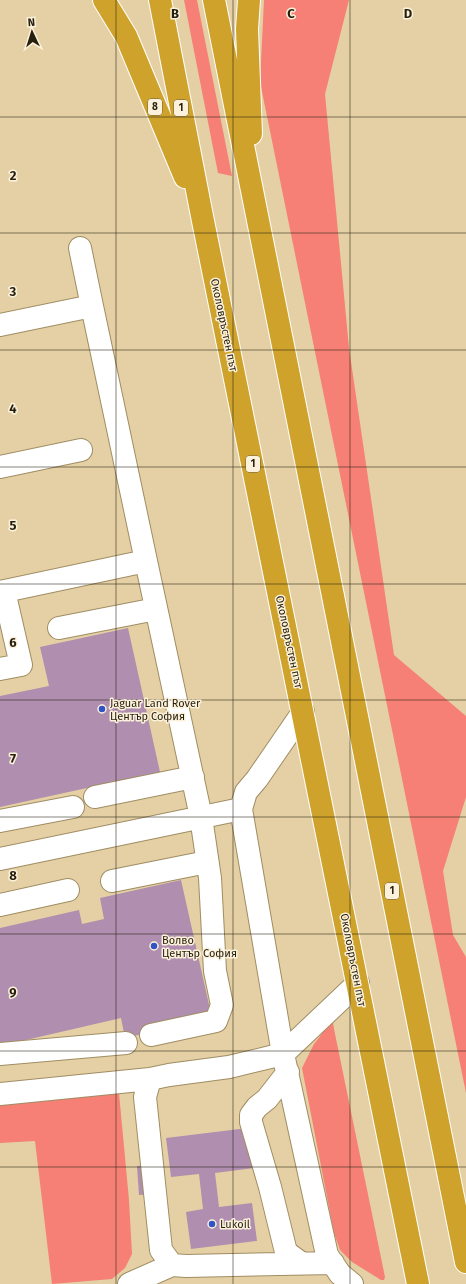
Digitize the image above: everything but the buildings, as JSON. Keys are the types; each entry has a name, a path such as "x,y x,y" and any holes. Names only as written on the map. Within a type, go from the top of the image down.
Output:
{"highway":[{"name":"8","path":"104,0 126,36 202,216"},
{"name":"Околовръстен път","path":"160,0 202,216 304,712 418,1284"},
{"path":"214,0 254,206"},
{"name":"1","path":"248,0 247,29 254,206 466,1262"}],"lane":[{"path":"80,248 201,817 210,878 215,971 222,1005 216,1021 151,1035"},
{"path":"0,325 92,306"},
{"path":"0,467 81,450"},
{"path":"0,669 21,665 2,592 146,561"},
{"path":"59,628 156,609"},
{"path":"304,712 258,779 246,792 241,809 286,1063 327,1255 340,1274 352,1284"},
{"path":"95,797 193,777"},
{"path":"0,821 73,807"},
{"path":"0,859 241,809"},
{"path":"112,881 207,862"},
{"path":"0,905 68,890"},
{"path":"301,1263 286,1252 270,1187 251,1122 251,1115 257,1107 267,1100 286,1063 358,983"},
{"path":"0,1054 126,1043"},
{"path":"0,1094 150,1079 229,1067 286,1063"},
{"path":"150,1079 145,1097 161,1250 172,1265"},
{"path":"129,1284 172,1265 333,1263"}],"shaded area":[{"path":"184,0 197,0 232,176 218,173"},
{"path":"264,0 349,0 325,94 349,348 394,655 466,716 466,797 443,871 453,935 466,957 466,1093 260,82"},
{"path":"331,1022 333,1023 385,1277 384,1280 381,1280 352,1262 340,1250 334,1233 302,1068 314,1044"},
{"path":"119,1093 129,1200 132,1254 125,1268 112,1279 52,1284 35,1141 0,1143 0,1102"}],"place":[{"name":"Jaguar Land Rover Център София","path":"102,709"},
{"name":"Волво Център София","path":"154,946"},
{"name":"Lukoil","path":"212,1224"}]}
